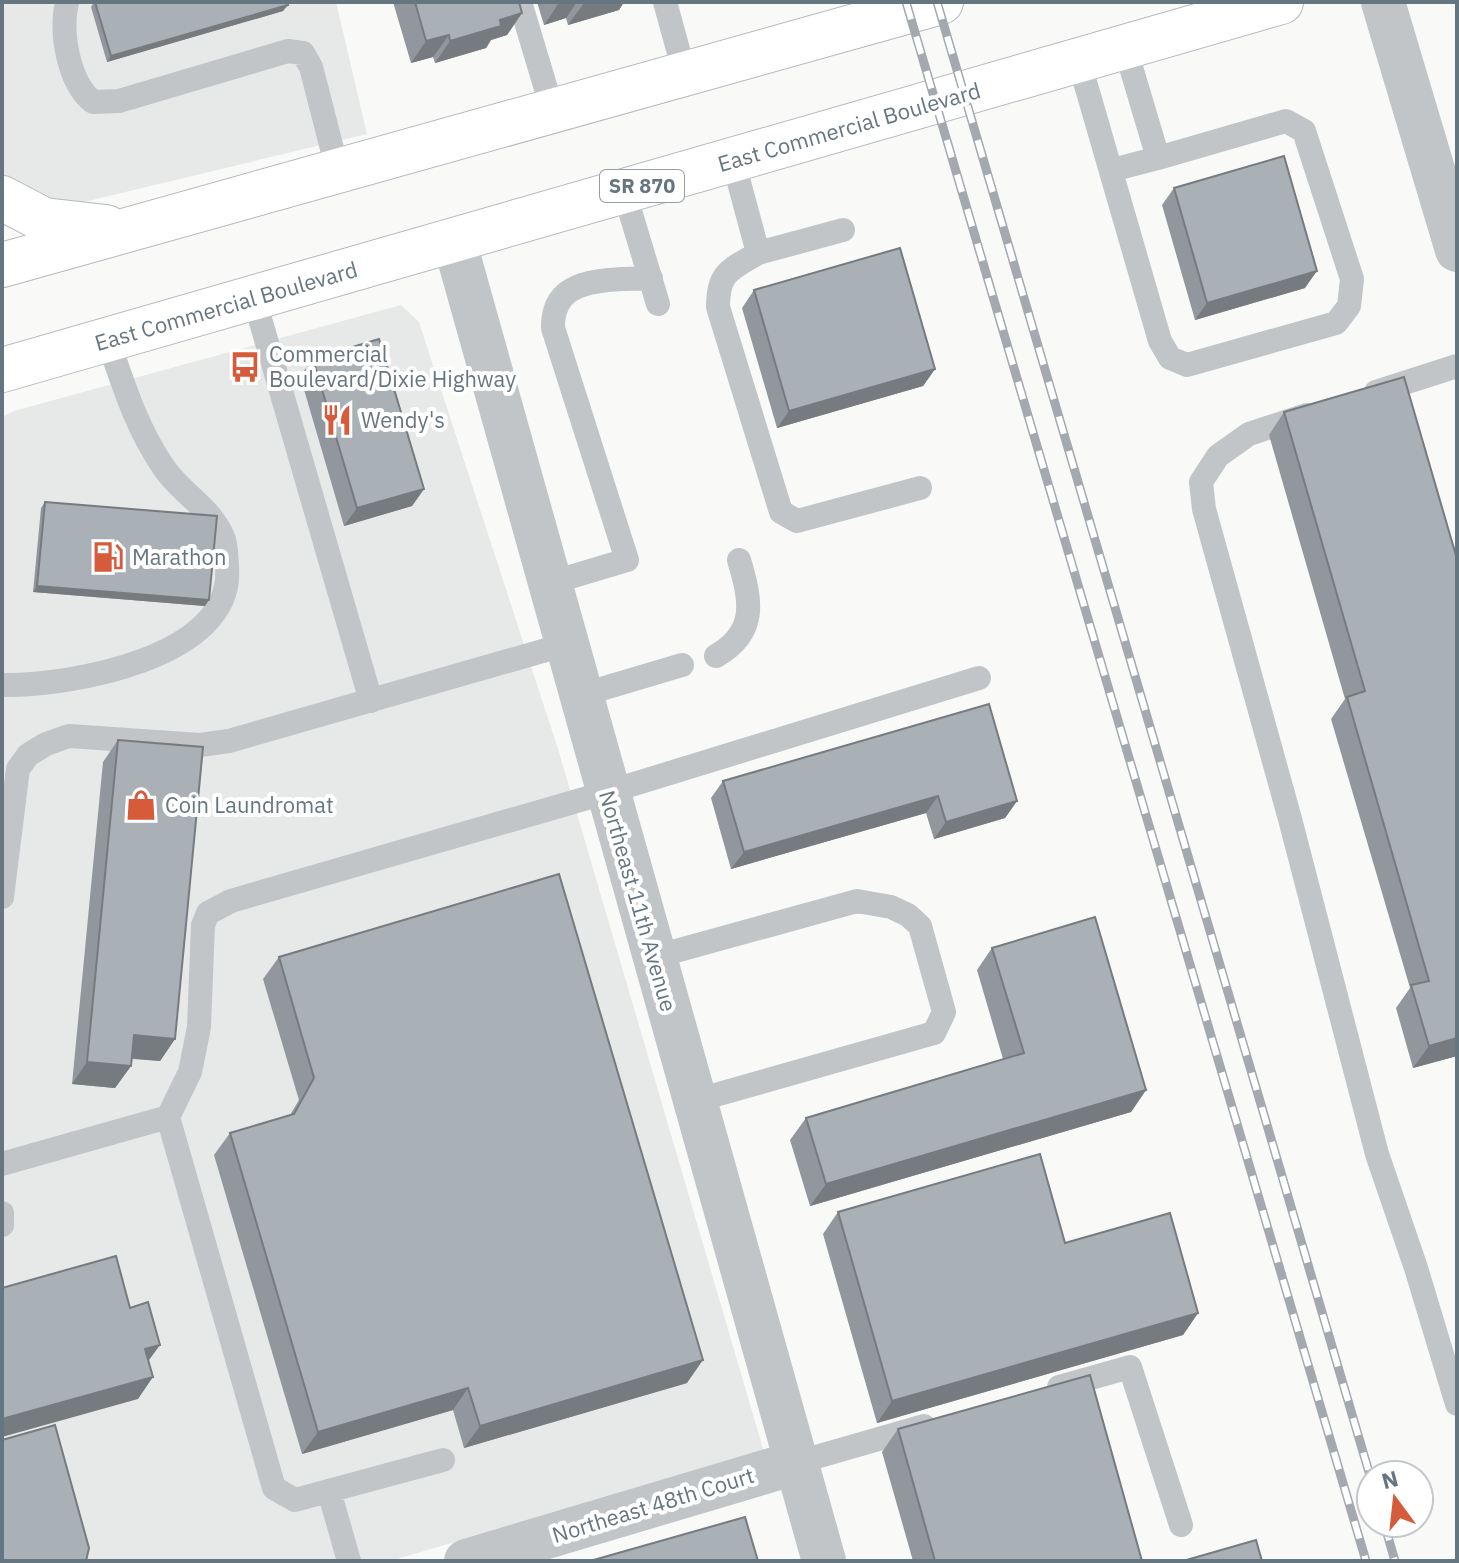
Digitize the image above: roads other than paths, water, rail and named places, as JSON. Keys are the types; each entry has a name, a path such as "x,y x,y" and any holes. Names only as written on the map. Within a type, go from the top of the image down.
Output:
{"main road":[{"path":"2,265 941,2"},
{"name":"East Commercial Boulevard","path":"2,370 1281,2"},
{"path":"2,198 44,220 129,230"}],"street":[{"path":"1383,2 1457,250"},
{"name":"Northeast 11th Avenue","path":"454,240 824,1561"},
{"name":"Northeast 48th Court","path":"466,1561 518,1554 795,1463"}],"lane":[{"path":"67,2 63,38 81,93 93,102 119,101 288,51 303,53 311,67 338,172"},
{"path":"520,2 553,112"},
{"path":"665,2 685,75"},
{"path":"1125,47 1158,158"},
{"path":"1079,61 1160,341 1170,358 1187,365 1336,323 1349,306 1352,279 1304,131 1286,121 1112,170"},
{"path":"733,160 758,253"},
{"path":"624,191 658,304"},
{"path":"843,230 758,253 730,270 718,287 718,307 781,512 797,521 920,488"},
{"path":"550,583 627,560 553,328 553,311 564,295 584,282 651,278"},
{"path":"254,298 371,701"},
{"path":"2,685 58,683 148,659 193,635 218,609 228,582 224,538 207,511 166,471 137,423 108,340"},
{"path":"1353,400 1457,366"},
{"path":"1323,410 1249,434 1218,456 1201,482 1204,509 1290,819 1377,1154 1416,1268 1457,1404"},
{"path":"716,656 732,647 749,613 748,590 739,560"},
{"path":"2,897 18,769 28,755 46,744 69,736 200,745 229,741 567,644"},
{"path":"581,695 682,665"},
{"path":"443,1460 295,1500 274,1488 168,1117 190,1072 199,1027 203,925 208,913 231,901 608,792 979,678"},
{"path":"654,957 857,901 891,907 908,915 920,926 929,954 944,1012 934,1033 694,1101"},
{"path":"2,1164 168,1117"},
{"path":"2,1213 2,1225"},
{"path":"1039,1393 1130,1367 1181,1525"},
{"path":"795,1463 947,1419"},
{"path":"329,1491 349,1561"}],"railway":[{"path":"906,2 1366,1561"},
{"path":"937,2 1365,1459"},
{"path":"1389,1539 1395,1561"}],"place":[{"name":"Commercial Boulevard/Dixie Highway","path":"245,367"},
{"name":"Wendy's","path":"337,420"},
{"name":"Marathon","path":"108,557"},
{"name":"Coin Laundromat","path":"141,805"}]}
